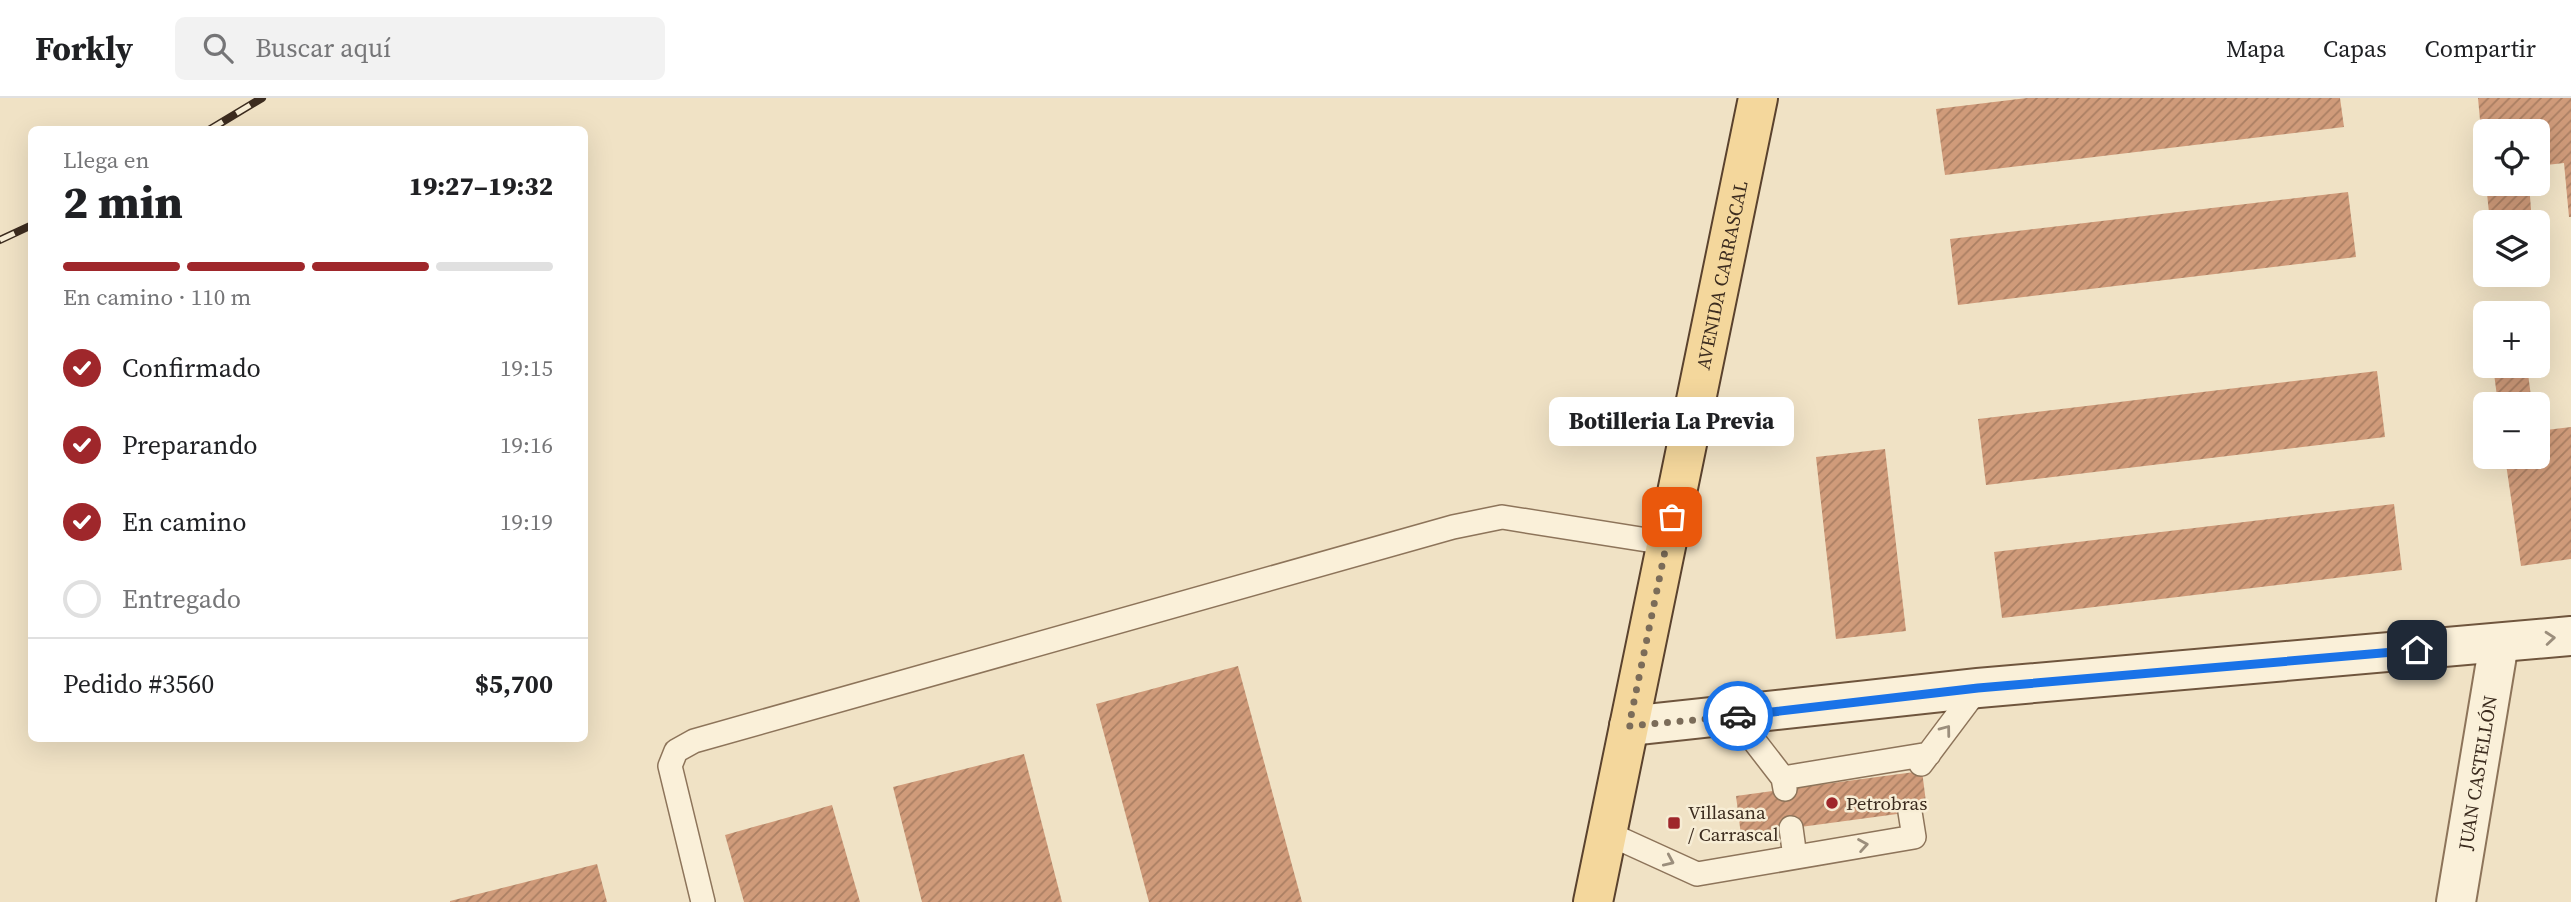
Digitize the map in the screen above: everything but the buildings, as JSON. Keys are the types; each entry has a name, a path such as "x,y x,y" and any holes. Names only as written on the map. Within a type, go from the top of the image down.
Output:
{"main road":[{"name":"AVENIDA CARRASCAL","path":"1593,902 1758,98"}],"street":[{"path":"1629,726 1978,688 2571,636"},
{"name":"JUAN CASTELLÓN","path":"2456,902 2499,643"}],"lane":[{"path":"703,902 670,766 676,751 694,741 1453,527 1502,517 1666,543"},
{"path":"1735,716 1784,783 1922,763 1978,688"},
{"path":"1607,833 1697,874 1913,837 1910,812"},
{"path":"1791,828 1795,857"}],"railway":[{"path":"216,126 262,98"},
{"path":"0,240 28,227"}],"way so far":[{"path":"1672,517 1629,726 1738,716"}],"place":[{"name":"Botilleria La Previa","path":"1672,517"},
{"name":"Petrobras","path":"1832,803"},
{"name":"Villasana / Carrascal","path":"1674,823"}],"route":[{"path":"1738,716 1978,688 2417,650"}]}
